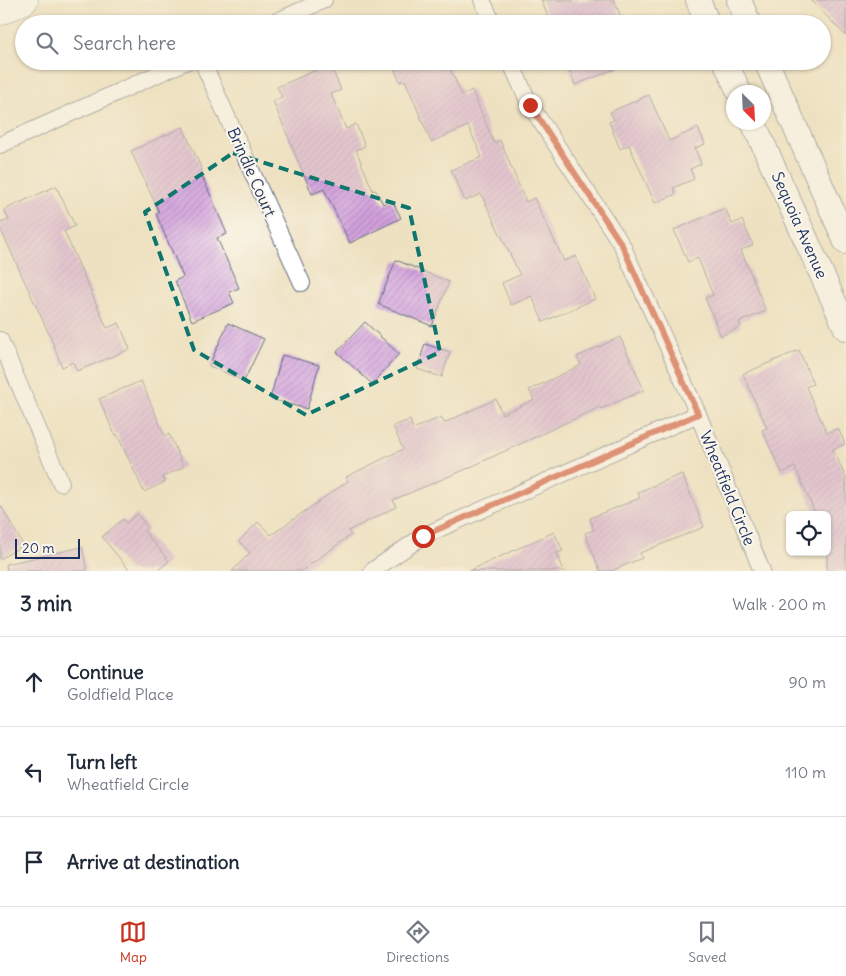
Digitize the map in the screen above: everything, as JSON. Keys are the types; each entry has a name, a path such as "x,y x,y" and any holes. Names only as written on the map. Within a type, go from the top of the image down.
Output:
{"highway":[{"path":"0,10 24,0"}],"main road":[{"path":"698,0 704,15"},
{"path":"739,0 745,15"},
{"path":"729,70 737,85"},
{"path":"770,70 846,242"},
{"name":"Sequoia Avenue","path":"757,130 840,298 846,328"}],"street":[{"path":"291,15 324,0"},
{"path":"482,0 489,15"},
{"path":"0,145 166,70"},
{"name":"Brindle Court","path":"206,70 302,283"},
{"name":"Wheatfield Circle","path":"514,70 530,105 622,245 698,414 762,571"},
{"path":"0,340 61,483"},
{"path":"372,571 423,536 698,414"}],"highlighted area":[{"path":"233,153 409,208 440,352 306,415 194,350 145,212"}],"building":[{"path":"541,0 614,0 620,15 547,15"},
{"path":"811,0 846,0 846,36 831,21 831,15 826,15"},
{"path":"316,70 333,70 341,90 331,94 346,129 356,124 365,146 356,150 373,191 376,190 383,204 392,200 401,218 350,243 324,189 312,194 273,101 282,97 277,87"},
{"path":"395,70 451,70 462,95 472,90 494,143 500,140 526,202 534,198 564,261 576,256 595,299 543,322 532,296 511,305 502,283 520,275 481,194 465,201 451,170 482,157 468,126 431,142 405,80 400,82"},
{"path":"569,70 612,70 575,85"},
{"path":"649,95 669,141 698,128 705,144 695,148 701,164 690,169 694,179 673,188 676,194 655,203 629,145 620,149 609,122 614,120 610,112"},
{"path":"183,127 227,234 217,238 239,288 229,292 234,303 192,321 175,281 183,277 156,214 159,212 131,151"},
{"path":"56,186 75,226 64,231 107,328 119,323 130,349 77,371 73,362 62,367 50,336 0,228 0,223 9,220 4,210"},
{"path":"725,208 732,224 742,220 753,245 741,250 766,311 739,322 741,327 721,336 705,298 713,295 698,258 688,262 674,230"},
{"path":"396,260 449,282 432,326 378,304"},
{"path":"365,322 399,354 372,384 337,352"},
{"path":"228,323 264,339 244,381 209,366"},
{"path":"620,337 644,390 601,409 600,407 464,470 393,500 396,507 348,531 351,535 301,571 232,571 250,553 239,541 258,522 271,535 348,481 346,477 403,449 393,426 410,420 413,429 441,417 444,423 496,399 502,414 534,400 529,390 581,365 577,357"},
{"path":"425,344 450,352 442,377 417,369"},
{"path":"799,350 813,384 806,387 827,433 838,428 845,444 833,449 846,478 846,571 827,571 827,556 831,556 831,511 814,511 795,467 782,473 762,430 767,428 743,374"},
{"path":"282,355 319,365 307,409 270,399"},
{"path":"141,381 165,436 169,434 184,467 162,477 165,482 144,492 99,399"},
{"path":"682,474 704,527 640,553 642,558 611,571 600,571 585,533 594,530 590,518 640,498 638,492"},
{"path":"0,504 23,545 0,559"},
{"path":"137,514 148,528 144,531 169,561 157,571 130,571 102,537 123,519 126,523"},
{"path":"554,532 563,551 557,553 564,571 469,571"},
{"path":"82,547 87,571 7,571 6,564"}],"route":[{"path":"423,536 698,414 622,245 530,105"}]}
